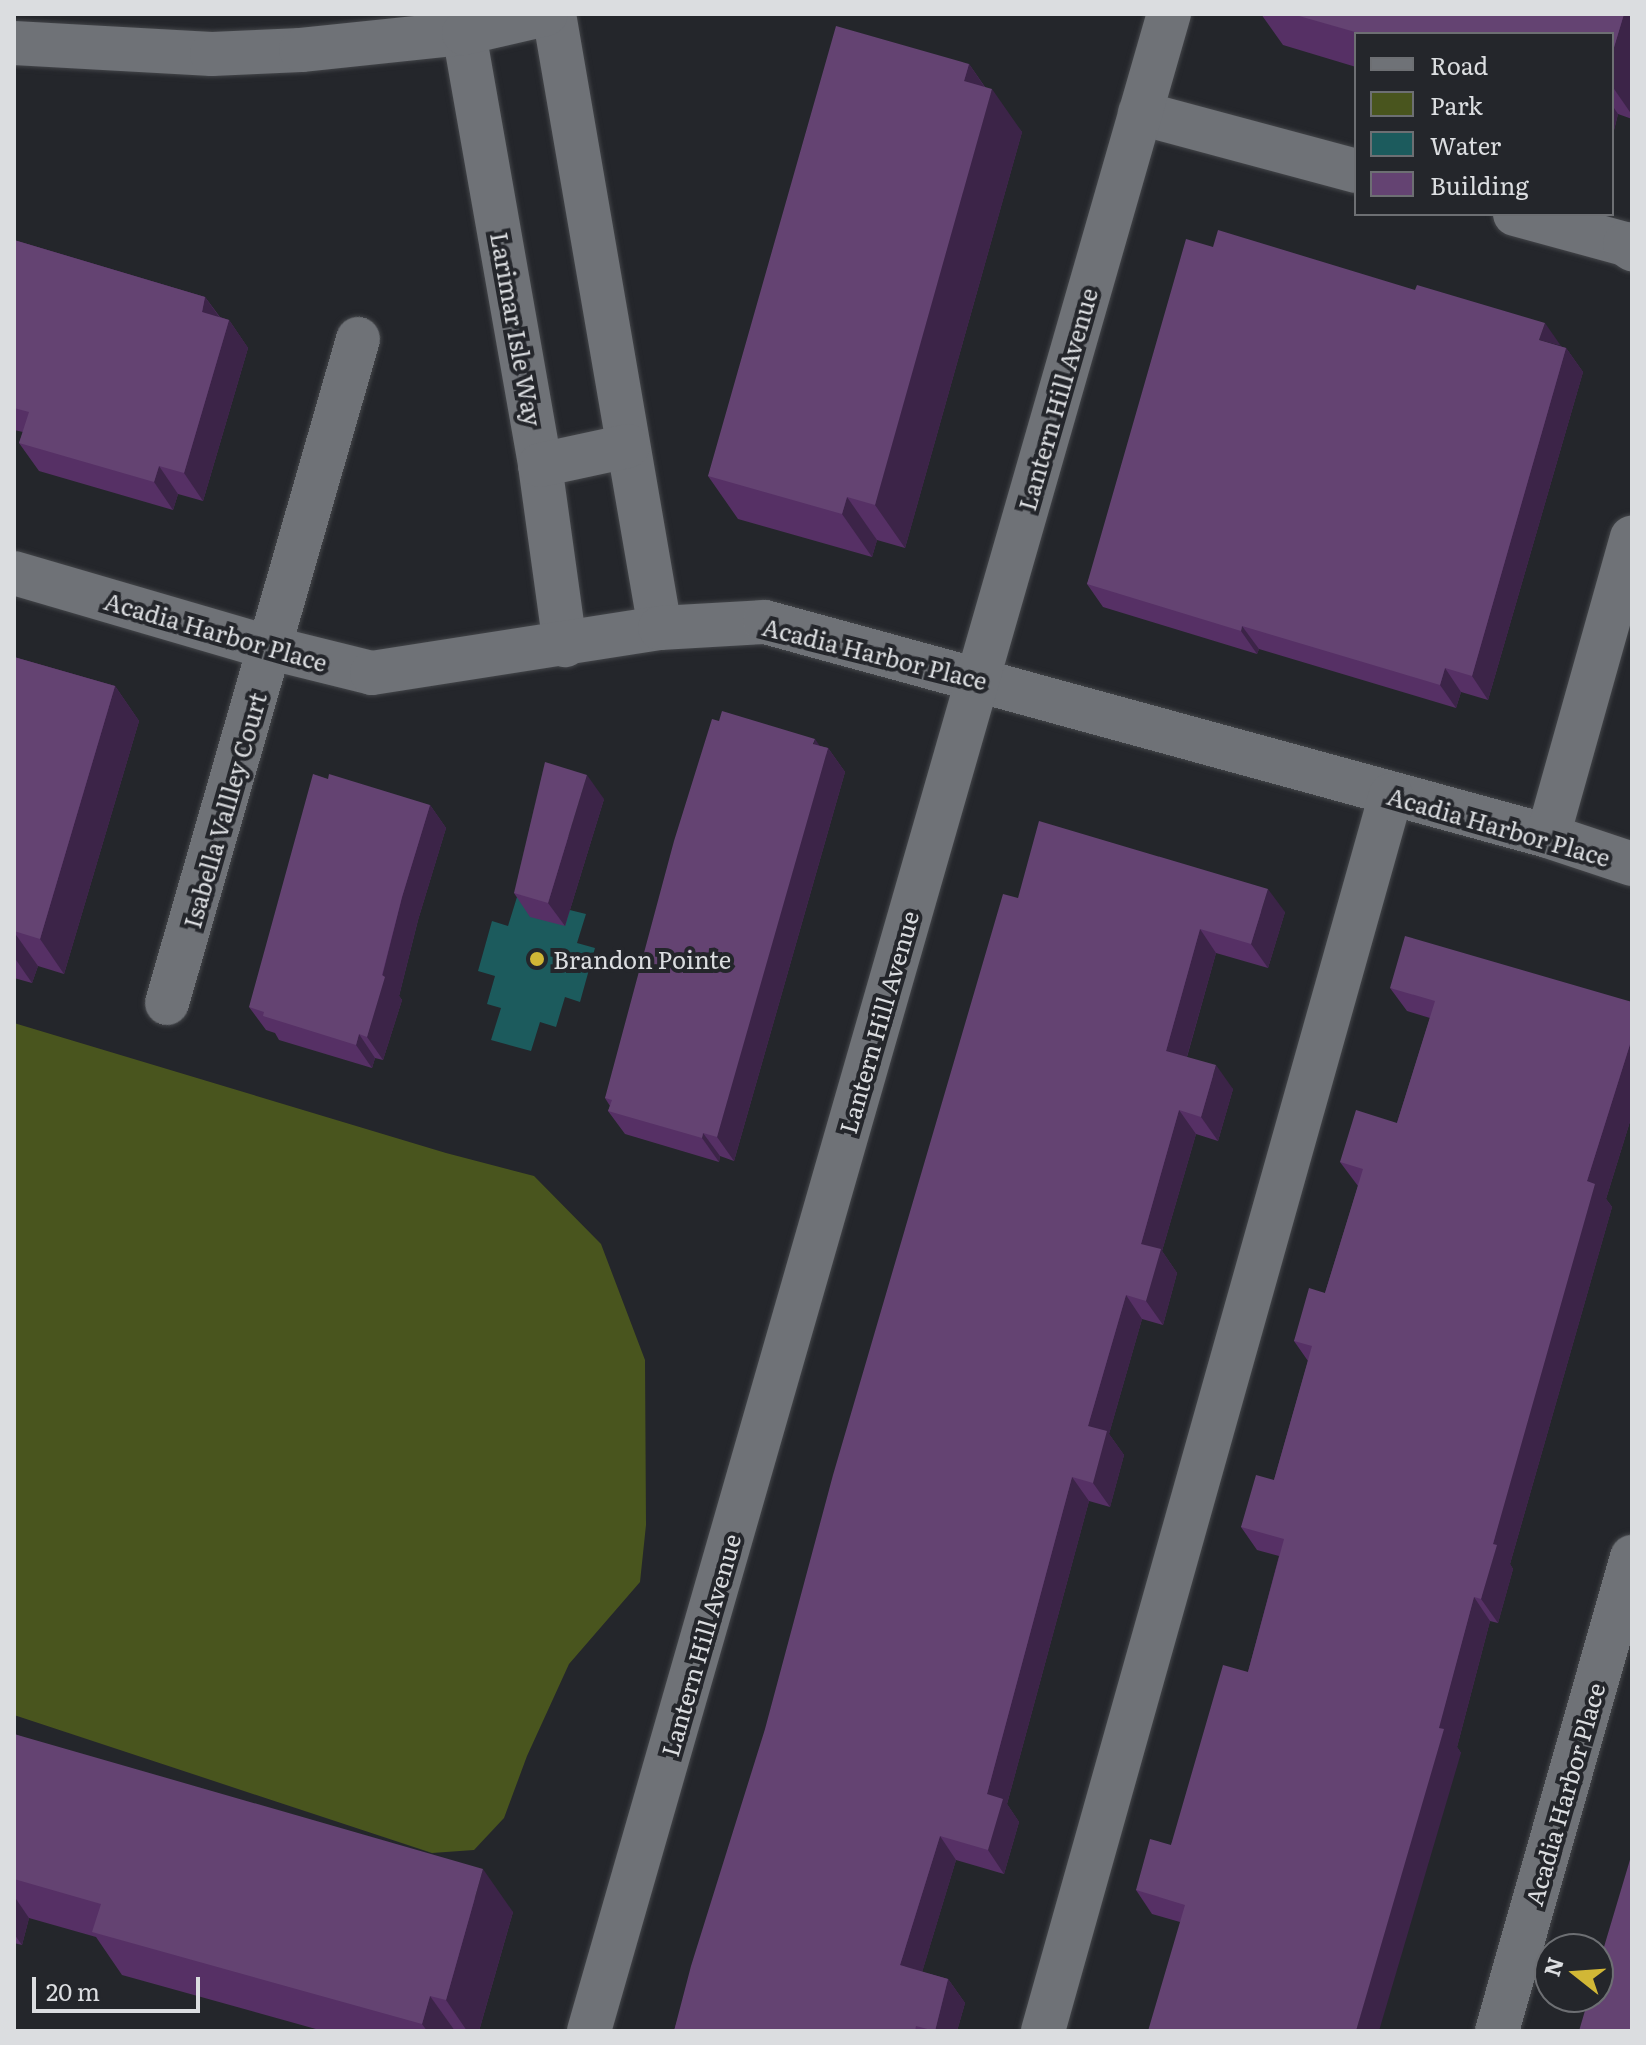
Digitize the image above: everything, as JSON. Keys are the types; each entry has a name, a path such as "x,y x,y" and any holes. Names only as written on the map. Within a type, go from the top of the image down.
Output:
{"street":[{"path":"14,43 212,54 301,50 466,23 546,14"},
{"path":"554,14 660,628"},
{"name":"Lantern Hill Avenue","path":"589,2031 1169,14"},
{"name":"Larimar Isle Way","path":"466,23 540,465 565,645"},
{"path":"1140,113 1354,170"},
{"path":"1522,216 1625,244 1632,249"},
{"name":"Isabella Vallley Court","path":"167,1003 358,339"},
{"path":"540,465 628,446"},
{"path":"1548,836 1632,538"},
{"name":"Acadia Harbor Place","path":"14,573 271,648 372,673 660,628 765,622 1548,836 1632,864"},
{"path":"1043,2031 1391,795"},
{"name":"Acadia Harbor Place","path":"1497,2031 1632,1557"}],"green space":[{"path":"14,1023 446,1153 534,1176 601,1244 645,1360 646,1525 640,1582 569,1664 527,1756 504,1818 474,1850 432,1853 14,1715"}],"water":[{"name":"Brandon Pointe","path":"517,897 586,914 577,943 595,948 580,1002 565,997 556,1027 540,1022 531,1051 491,1040 501,1008 487,1004 495,976 478,971 492,921 508,926"}],"building":[{"path":"1292,14 1624,14 1614,47 1614,32 1355,32"},
{"path":"836,26 969,64 964,81 992,89 875,505 847,497 842,514 708,476"},
{"path":"1218,230 1415,290 1417,285 1545,323 1539,340 1566,348 1472,676 1445,668 1440,685 1242,626 1241,631 1087,584 1186,239 1213,247"},
{"path":"14,240 205,297 202,312 229,320 184,473 159,466 154,482 19,443 29,412 14,408"},
{"path":"14,657 115,686 40,939 14,931"},
{"path":"722,711 815,739 813,744 828,748 717,1137 703,1133 702,1138 608,1111 612,1100 605,1098 674,841 712,719 719,721"},
{"path":"545,762 587,775 548,903 514,893"},
{"path":"313,774 328,779 329,774 430,805 402,897 382,975 385,977 367,1037 359,1034 356,1045 263,1016 264,1012 249,1007"},
{"path":"1039,821 1268,889 1251,944 1200,929 1166,1051 1216,1065 1201,1117 1179,1110 1141,1244 1161,1249 1146,1301 1126,1295 1088,1426 1107,1431 1093,1483 1072,1477 987,1794 1003,1799 988,1850 940,1836 900,1965 948,1979 935,2031 916,2026 915,2031 674,2031 691,1966 765,1729 833,1475 1003,894 1018,898"},
{"path":"1405,936 1632,1002 1632,1038 1587,1181 1595,1184 1493,1544 1497,1545 1481,1599 1474,1597 1439,1728 1444,1729 1356,2031 1148,2031 1185,1905 1136,1890 1150,1839 1171,1845 1223,1665 1248,1672 1284,1539 1241,1527 1256,1475 1274,1480 1312,1346 1294,1341 1309,1288 1325,1293 1363,1169 1340,1162 1356,1110 1397,1123 1435,1001 1390,988"},
{"path":"14,1734 483,1869 446,2000 430,1996 422,2024 92,1932 101,1904 14,1879"},
{"path":"1632,1853 1632,2031 1579,2031 1584,2013 1614,2013 1614,1933 1608,1933"}],"place":[{"name":"Brandon Pointe","path":"537,959"}]}
